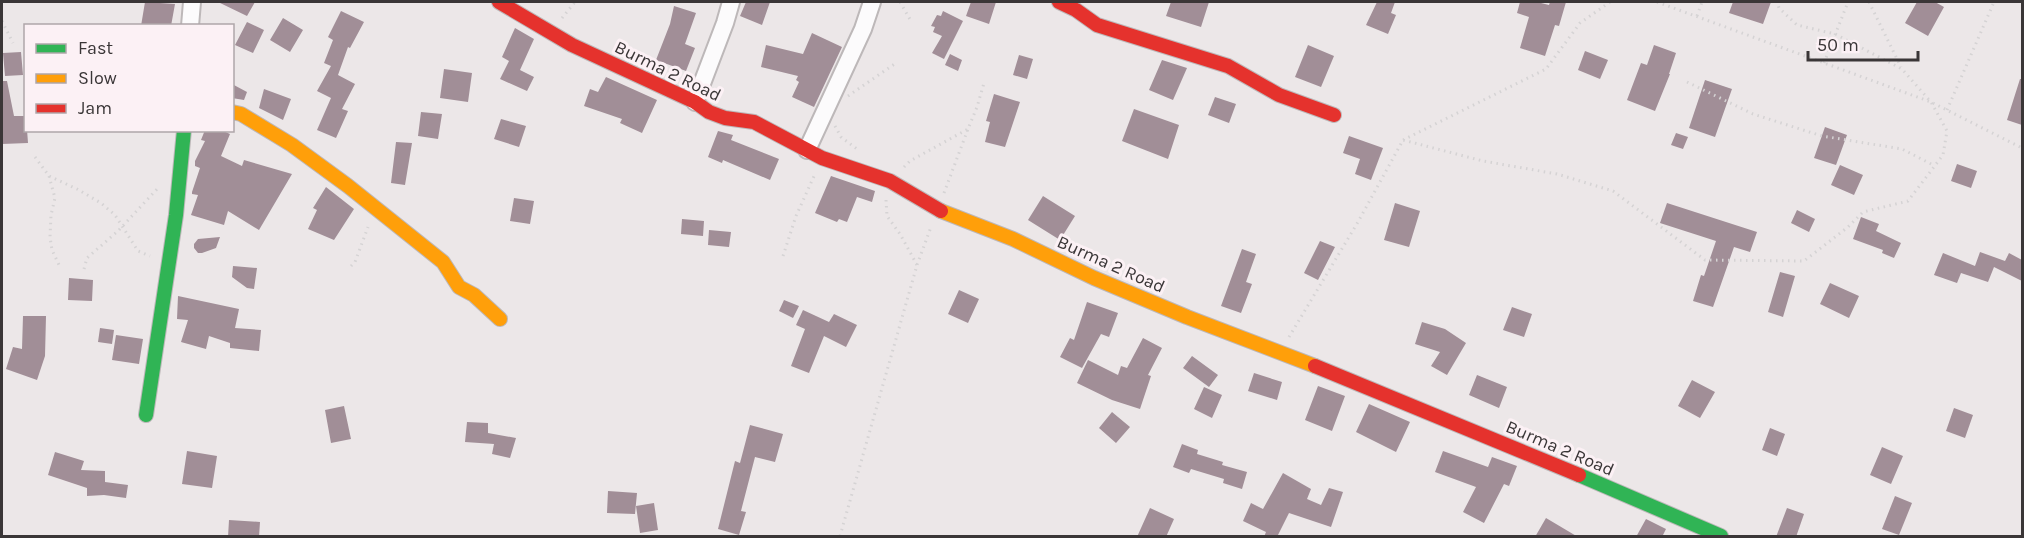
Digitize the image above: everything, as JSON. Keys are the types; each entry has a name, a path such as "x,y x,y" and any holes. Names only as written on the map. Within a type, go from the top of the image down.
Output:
{"street":[{"path":"190,24 192,2"},
{"name":"Burma 2 Road","path":"499,2 572,45 695,102 709,112 754,122 822,158 886,179 937,209 1013,239 1094,278 1177,313 1280,352 1721,537"},
{"path":"695,102 731,2"},
{"path":"807,150 863,29 872,2"},
{"path":"1059,2 1076,10 1097,25 1228,66 1279,95 1334,115"},
{"path":"234,112 241,114 292,145 379,210 443,262 459,287 474,295 500,319"},
{"path":"146,415 169,262 184,132"}],"path":[{"path":"900,2 911,21"},
{"path":"1280,352 1358,222 1403,140 1546,69 1580,23 1610,2"},
{"path":"1657,2 1931,102 2022,148"},
{"path":"1697,16 1702,2"},
{"path":"1777,2 1779,8 1797,25 1835,34 1902,69"},
{"path":"1824,63 1848,2"},
{"path":"1403,140 1483,161 1557,174 1613,191 1705,260 1804,261 1848,227 1863,212 1908,201 1943,156 1947,131 1931,102 1902,69 1869,2"},
{"path":"1947,110 1994,2"},
{"path":"2,21 13,43"},
{"path":"865,172 858,149 841,137 833,124 829,113 829,102 852,94 896,63"},
{"path":"1687,82 1753,114 1822,136 1902,148 1935,166"},
{"path":"840,537 917,265 984,83"},
{"path":"917,265 887,216 886,179 910,161 968,129"},
{"path":"35,157 49,176 55,198 51,215 50,237 52,250 60,267"},
{"path":"783,256 796,216 822,158"},
{"path":"84,269 87,258 122,227 165,181 180,173"},
{"path":"49,176 101,202 115,214 138,251 169,262"},
{"path":"351,266 355,262 370,223 379,210"}],"building":[{"path":"145,2 175,4 171,24 141,24"},
{"path":"218,2 255,2 247,16"},
{"path":"746,2 770,2 762,25 740,16"},
{"path":"971,2 996,2 989,24 966,16"},
{"path":"1171,2 1209,2 1201,27 1166,16"},
{"path":"1377,2 1395,2 1391,13 1396,15 1388,34 1366,25"},
{"path":"1520,2 1549,5 1550,2 1566,2 1559,26 1555,25 1545,56 1520,48 1529,17 1517,13"},
{"path":"1733,2 1771,2 1763,24 1729,13"},
{"path":"1917,2 1935,2 1944,7 1928,36 1905,23"},
{"path":"674,6 696,13 685,44 695,48 686,71 656,60 670,24"},
{"path":"341,11 364,22 350,48 348,47 338,75 355,84 342,109 348,111 336,138 317,130 331,98 317,91 331,66 324,63 333,40 328,37"},
{"path":"943,11 963,21 944,59 932,53 942,36 933,32 935,27 931,26 937,15 941,16"},
{"path":"283,18 303,30 290,52 270,40"},
{"path":"247,22 264,30 253,53 235,45"},
{"path":"515,28 534,39 520,70 534,77 527,91 500,79 509,61 502,57"},
{"path":"812,33 842,47 814,107 792,97 799,82 796,80 798,76 761,67 766,45 803,54"},
{"path":"1308,45 1334,56 1321,87 1295,77"},
{"path":"1654,45 1676,53 1655,111 1627,100 1641,63 1647,65"},
{"path":"1585,51 1608,60 1600,79 1578,70"},
{"path":"21,52 23,75 5,76 3,53"},
{"path":"950,54 962,60 958,71 945,65"},
{"path":"1019,55 1033,59 1027,79 1013,75"},
{"path":"1162,60 1187,68 1173,100 1149,90"},
{"path":"444,69 472,73 468,102 440,98"},
{"path":"606,77 657,100 642,133 620,123 622,119 584,106 590,89 598,92"},
{"path":"2020,79 2022,79 2022,125 2007,120"},
{"path":"1705,80 1732,89 1715,137 1689,128"},
{"path":"2,81 7,81 14,116 24,116 24,132 27,132 28,143 2,144"},
{"path":"234,85 247,92 244,100 234,98"},
{"path":"264,89 291,99 283,120 259,108"},
{"path":"994,94 1020,102 1005,147 985,142 990,122 986,121"},
{"path":"1215,97 1236,104 1229,123 1208,115"},
{"path":"1134,109 1179,125 1168,159 1122,141"},
{"path":"421,112 442,114 438,139 418,136"},
{"path":"501,119 526,126 519,147 494,139"},
{"path":"1825,127 1847,135 1836,165 1814,158"},
{"path":"718,131 733,135 731,140 779,159 770,180 723,160 722,163 708,157"},
{"path":"204,132 226,132 230,134 221,156 242,166 244,160 292,174 259,230 228,211 224,225 191,215 198,195 192,192 200,168 195,166 195,161 205,141 201,140"},
{"path":"1676,133 1688,137 1683,149 1671,145"},
{"path":"1349,136 1383,148 1371,180 1355,174 1360,159 1343,153"},
{"path":"396,142 412,143 405,185 391,183"},
{"path":"1957,164 1977,171 1971,188 1951,181"},
{"path":"1840,165 1863,175 1854,195 1831,185"},
{"path":"831,176 875,191 872,202 857,197 847,222 839,219 837,222 815,213"},
{"path":"326,187 354,209 334,240 308,229 317,210 313,208"},
{"path":"1043,196 1075,216 1060,240 1028,220"},
{"path":"514,198 534,201 530,224 510,221"},
{"path":"1395,203 1420,211 1409,247 1384,240"},
{"path":"1667,203 1757,232 1750,252 1734,247 1713,307 1693,301 1701,275 1704,276 1716,241 1660,223"},
{"path":"1797,210 1815,219 1809,232 1791,223"},
{"path":"1861,217 1879,224 1876,231 1901,243 1894,258 1882,253 1883,250 1853,239"},
{"path":"682,219 704,221 703,236 681,234"},
{"path":"709,230 731,232 729,247 708,245"},
{"path":"220,237 216,248 198,253 194,248 198,239"},
{"path":"1320,241 1335,247 1318,280 1304,273"},
{"path":"1242,249 1256,254 1246,282 1252,284 1241,313 1221,306"},
{"path":"1980,252 2005,261 2009,253 2022,260 2022,281 1994,267 1988,282 1961,273 1957,283 1934,275 1943,253 1975,266"},
{"path":"233,266 257,268 254,289 247,288 232,277"},
{"path":"1780,272 1795,276 1783,317 1768,312"},
{"path":"69,278 93,280 92,301 68,300"},
{"path":"1830,283 1859,296 1849,318 1820,304"},
{"path":"959,290 979,299 968,323 948,314"},
{"path":"178,296 239,309 235,328 261,330 259,351 230,348 230,343 209,336 206,349 181,342 188,320 177,319"},
{"path":"784,300 799,306 793,318 779,311"},
{"path":"1087,302 1118,313 1109,337 1101,334 1082,368 1060,357 1070,338 1074,340"},
{"path":"1512,307 1532,314 1524,337 1503,330"},
{"path":"803,310 829,322 834,314 857,325 846,347 824,336 809,373 791,366 805,329 796,325"},
{"path":"23,316 46,316 45,356 37,380 6,369 13,347 22,349"},
{"path":"1422,322 1445,329 1466,343 1447,375 1431,366 1440,352 1415,344"},
{"path":"100,328 114,330 112,344 98,342"},
{"path":"116,335 143,339 139,364 112,360"},
{"path":"1143,338 1162,348 1148,375 1151,376 1140,409 1112,400 1077,383 1088,360 1118,375 1121,366 1127,368"},
{"path":"1192,356 1218,375 1209,387 1183,368"},
{"path":"1254,373 1282,382 1277,400 1248,391"},
{"path":"1477,375 1507,387 1499,408 1469,395"},
{"path":"1692,380 1715,392 1700,418 1678,406"},
{"path":"1318,386 1345,396 1332,431 1305,420"},
{"path":"1204,387 1222,395 1212,418 1194,409"},
{"path":"1369,404 1410,422 1396,452 1356,432"},
{"path":"344,406 351,439 331,443 325,410"},
{"path":"1954,408 1973,415 1965,438 1946,431"},
{"path":"1112,412 1130,427 1116,443 1099,428"},
{"path":"467,422 488,423 488,433 516,438 510,458 492,454 494,444 465,442"},
{"path":"750,425 783,434 775,462 755,457 741,511 746,512 739,535 718,529 735,461 740,463"},
{"path":"1770,428 1785,434 1777,456 1762,450"},
{"path":"1182,444 1198,450 1197,454 1223,462 1222,465 1247,472 1242,489 1223,483 1224,479 1191,469 1189,473 1173,467"},
{"path":"1882,447 1903,456 1891,484 1870,475"},
{"path":"187,451 217,456 212,488 182,484"},
{"path":"1443,451 1488,467 1492,457 1517,466 1509,486 1504,484 1484,523 1463,512 1476,487 1435,472"},
{"path":"55,452 84,461 81,470 105,471 105,482 128,485 126,498 104,495 87,496 87,488 48,475"},
{"path":"1283,473 1311,489 1307,499 1321,505 1329,488 1343,492 1331,527 1289,513 1277,537 1264,537 1266,532 1243,521 1251,503 1263,509"},
{"path":"608,491 637,493 635,514 607,513"},
{"path":"1895,496 1912,503 1899,535 1882,529"},
{"path":"654,503 658,530 640,533 636,506"},
{"path":"1150,508 1174,519 1166,537 1137,537"},
{"path":"1787,508 1804,514 1796,537 1776,537"},
{"path":"1546,518 1578,537 1535,537"},
{"path":"1646,519 1666,529 1662,537 1636,537"},
{"path":"229,520 260,522 259,537 228,537"}],"traffic: fast":[{"path":"146,415 176,215 184,132"},
{"path":"1579,475 1721,536"}],"traffic: slow":[{"path":"234,112 241,114 292,145 348,186 443,262 459,287 474,295 500,319"},
{"path":"941,211 1013,239 1094,278 1187,317 1315,366"}],"traffic: jam":[{"path":"499,2 572,45 695,102 709,112 725,118 754,122 822,158 890,181 941,211"},
{"path":"1059,2 1076,10 1097,25 1228,66 1279,95 1334,115"},
{"path":"1315,366 1579,475"}]}
